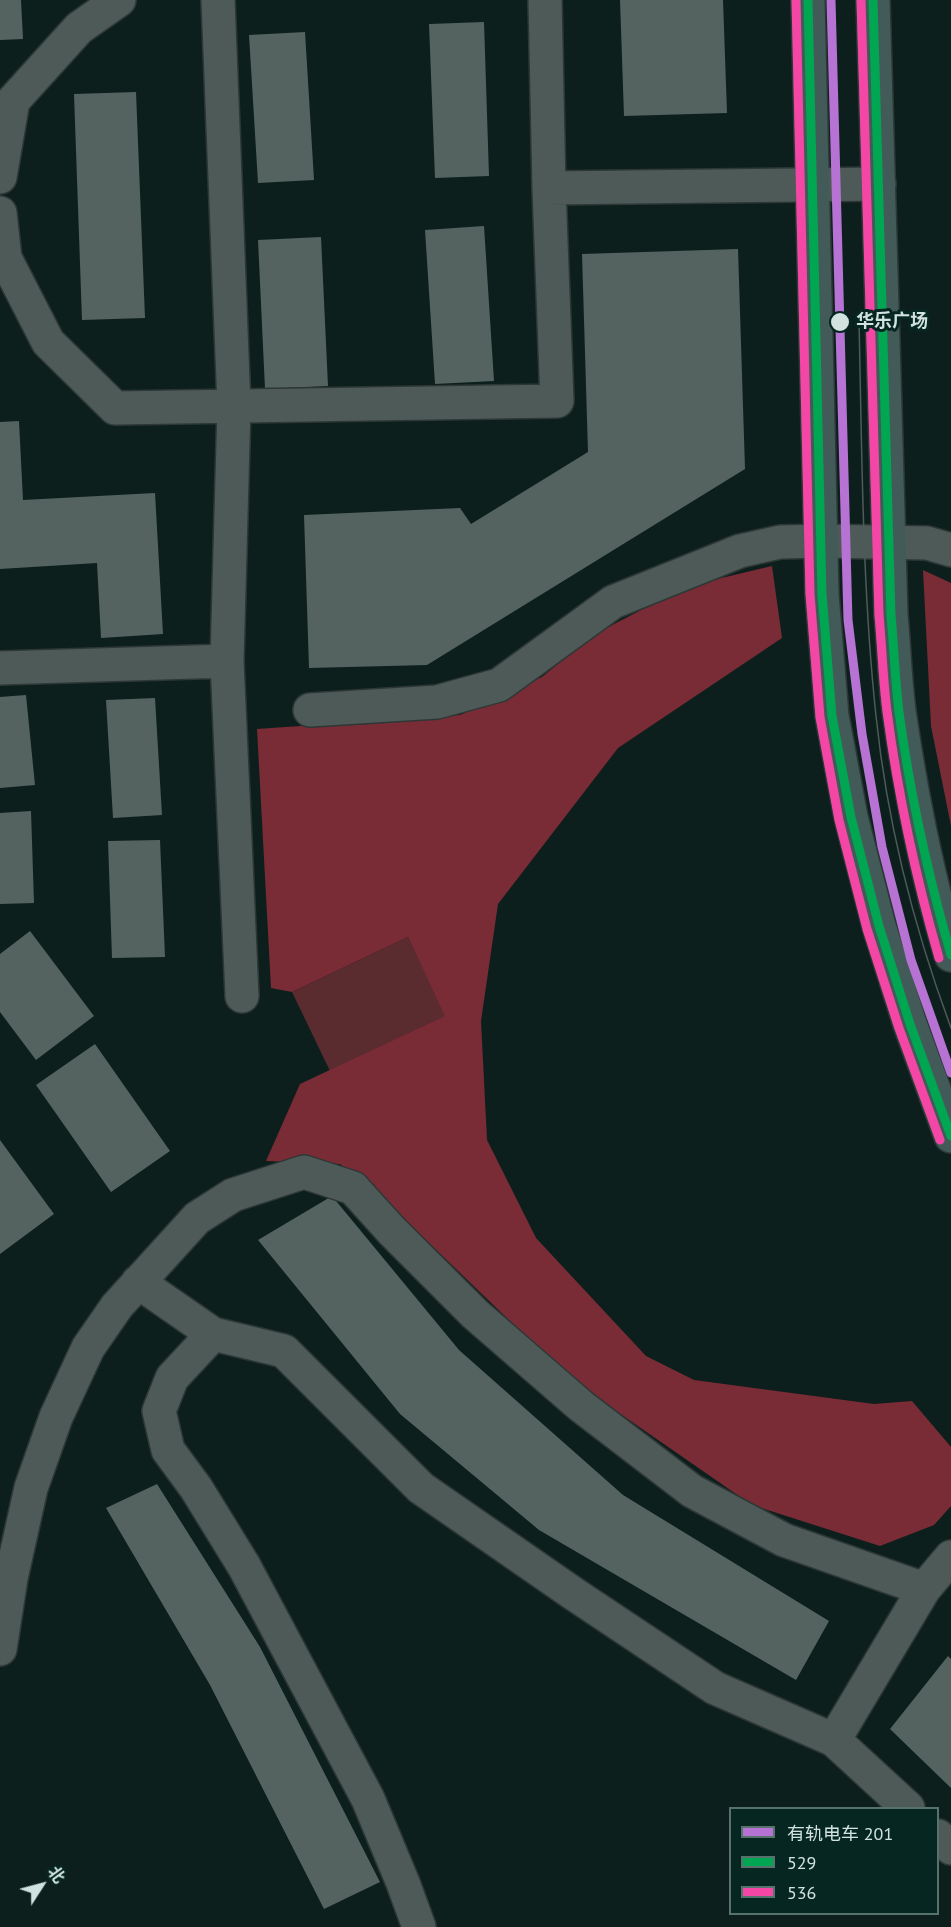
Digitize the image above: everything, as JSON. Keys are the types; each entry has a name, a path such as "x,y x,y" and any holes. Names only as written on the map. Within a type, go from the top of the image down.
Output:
{"highway":[{"path":"808,0 823,612 832,716 851,817 879,926 951,1136"},
{"path":"873,0 891,615 899,710 937,909 951,955"}],"street":[{"path":"0,177 13,101 79,28 119,0"},
{"path":"218,0 234,406 227,662 242,996"},
{"path":"0,213 5,258 48,342 115,408 557,401 545,0"},
{"path":"549,189 879,184"},
{"path":"310,710 437,702 499,685 613,602 740,551 780,542 821,541 927,543 951,550"},
{"path":"0,668 227,662"},
{"path":"0,1649 11,1578 31,1488 57,1417 88,1348 117,1306 197,1218 233,1195 304,1172 353,1188 391,1230 475,1314 581,1406 692,1491 784,1540 924,1588"},
{"path":"138,1282 213,1334 284,1351 421,1488 715,1688 834,1740 906,1807"},
{"path":"213,1334 172,1378 159,1411 168,1450 196,1488 244,1566 369,1799 404,1883 418,1927"},
{"path":"834,1740 924,1588 951,1557"},
{"path":"939,1837 951,1848"}],"shaded area":[{"path":"772,566 782,638 618,748 498,904 481,1021 487,1140 536,1238 646,1356 694,1380 874,1404 912,1401 951,1447 951,1506 934,1525 880,1546 752,1505 570,1379 425,1239 340,1164 266,1161 300,1084 445,1016 408,937 292,992 271,988 257,729 460,715 542,677 593,635 645,608 713,580"},
{"path":"923,570 951,583 951,826 931,726"},
{"path":"408,937 446,1016 330,1071 292,992"}],"building":[{"path":"0,0 21,0 23,39 0,40"},
{"path":"620,0 723,0 727,113 624,116"},
{"path":"484,22 489,176 435,178 429,24"},
{"path":"305,32 314,180 258,183 249,35"},
{"path":"136,92 145,318 82,320 74,94"},
{"path":"484,226 494,381 435,384 425,230"},
{"path":"321,237 328,386 265,389 258,240"},
{"path":"738,249 745,469 427,665 309,668 304,515 460,508 471,524 588,452 582,254"},
{"path":"19,421 23,500 155,493 163,634 101,638 97,563 0,569 0,422"},
{"path":"26,695 35,785 0,788 0,697"},
{"path":"155,698 162,815 113,818 106,700"},
{"path":"31,811 34,903 0,904 0,813"},
{"path":"160,840 165,957 112,958 108,841"},
{"path":"30,931 94,1016 36,1060 0,1012 0,954"},
{"path":"95,1044 170,1151 111,1192 36,1085"},
{"path":"0,1140 54,1214 0,1254"},
{"path":"332,1196 459,1350 623,1495 829,1621 796,1680 539,1530 400,1414 258,1240"},
{"path":"157,1484 260,1647 380,1882 324,1909 210,1685 106,1508"},
{"path":"948,1656 951,1659 951,1788 890,1729"}],"tram line":[{"name":"201","path":"831,0 848,620 862,734 882,847 911,960 951,1073"},
{"path":"859,321 865,568 871,667 881,756 895,835 914,913 951,1028"}],"transit line":[{"name":"536","path":"796,0 810,594 820,717 839,820 867,929 899,1028 940,1140"},
{"name":"529","path":"808,0 822,594 832,716 851,817 879,926 910,1024 951,1136"},
{"name":"536","path":"861,0 879,615 887,711 902,805 915,867 939,958"},
{"name":"529","path":"873,0 891,615 896,688 914,804 927,865 951,955"}],"place":[{"name":"华乐广场","path":"840,322"}]}
